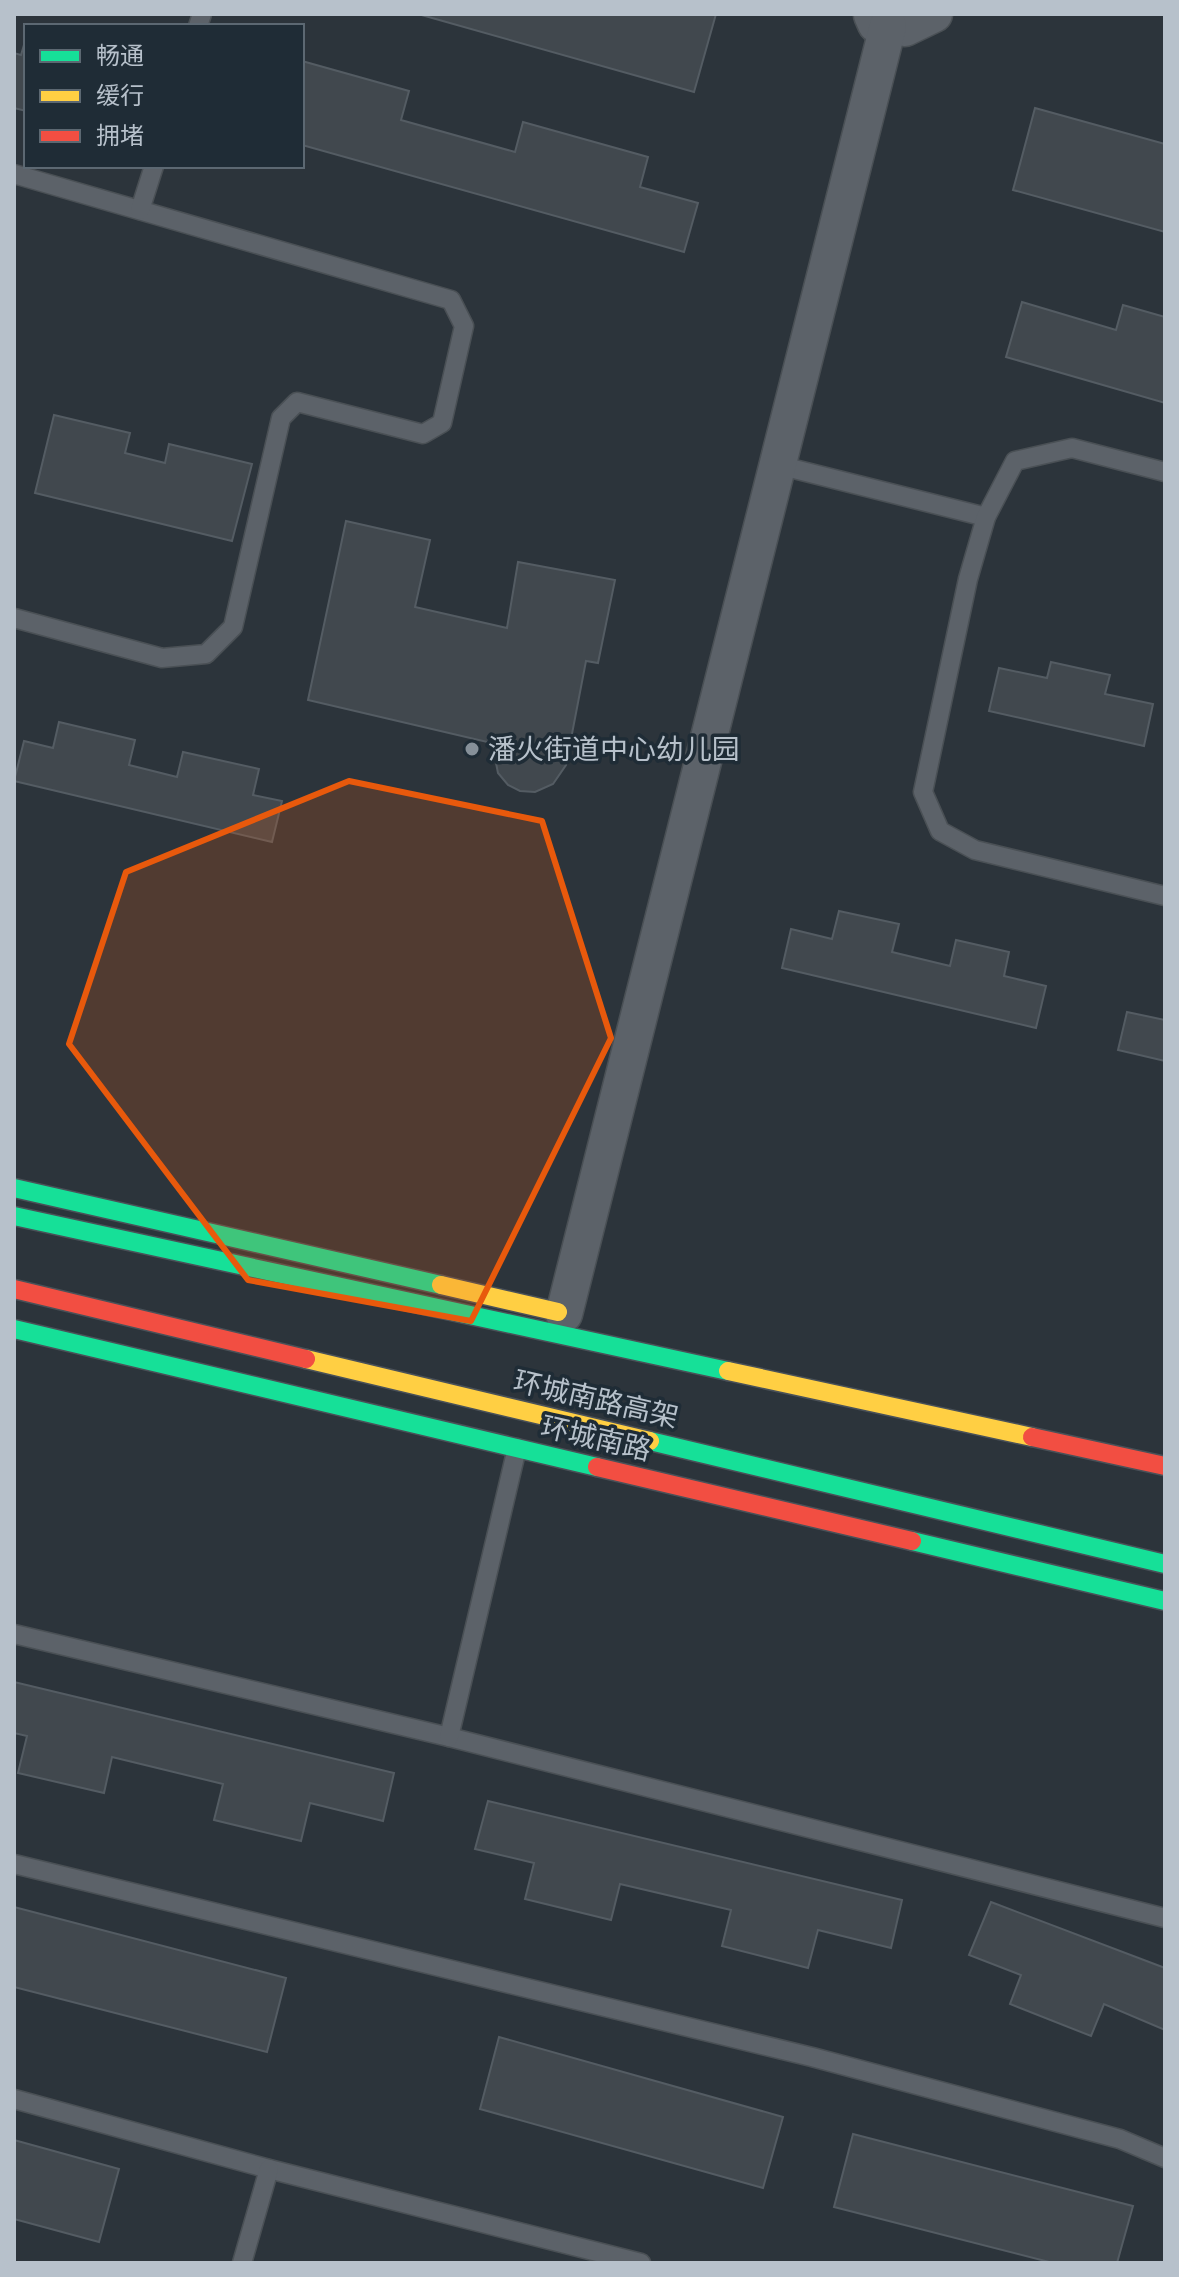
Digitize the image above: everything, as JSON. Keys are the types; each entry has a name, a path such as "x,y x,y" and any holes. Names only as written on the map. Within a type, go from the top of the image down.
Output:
{"main road":[{"path":"14,1188 572,1315"},
{"name":"环城南路高架","path":"14,1216 1165,1466"},
{"name":"环城南路高架","path":"14,1289 1165,1564"},
{"name":"环城南路","path":"14,1329 1165,1601"},
{"path":"894,1388 1165,1448"}],"street":[{"path":"572,1315 778,465 880,20 905,28 934,14"}],"lane":[{"path":"140,210 153,168"},
{"path":"14,174 451,300 464,326 442,423 423,434 297,402 281,418 233,627 206,654 162,658 14,618"},
{"path":"1165,472 1072,448 1015,461 986,517 968,579 923,792 940,831 975,850 1165,896"},
{"path":"778,465 986,517"},
{"path":"449,1737 517,1448"},
{"path":"14,1634 449,1737 1165,1918"},
{"path":"14,1864 812,2057 1120,2139 1165,2158"},
{"path":"14,2099 269,2169 641,2263"},
{"path":"242,2263 269,2169"}],"highlighted area":[{"path":"349,781 542,821 611,1038 471,1321 248,1280 69,1044 126,872"}],"building":[{"path":"418,14 716,14 694,92"},
{"path":"24,45 24,110 14,108 14,53 21,55"},
{"path":"304,62 409,91 401,120 515,152 523,122 648,157 640,187 698,203 684,252 304,146"},
{"path":"1035,108 1165,144 1165,232 1013,190"},
{"path":"1022,302 1116,330 1123,305 1165,317 1165,403 1006,357"},
{"path":"54,415 130,433 125,453 165,463 169,444 252,464 232,541 35,493"},
{"path":"346,521 430,540 415,607 507,628 518,562 615,580 598,663 586,661 566,765 553,784 535,792 520,791 508,785 498,773 496,744 308,700"},
{"path":"1051,662 1110,675 1105,694 1153,704 1144,746 989,711 999,668 1047,678"},
{"path":"59,722 135,740 129,765 177,777 183,752 259,769 253,795 282,801 272,842 14,781 24,741 53,748"},
{"path":"839,911 899,924 892,952 950,966 956,940 1009,952 1004,976 1046,986 1036,1028 782,968 791,929 832,939"},
{"path":"1127,1012 1165,1020 1165,1061 1118,1050"},
{"path":"14,1682 394,1773 383,1821 310,1803 301,1841 214,1820 223,1784 112,1757 104,1793 18,1773 27,1736 14,1733"},
{"path":"488,1801 902,1900 891,1948 818,1930 808,1968 722,1946 731,1910 620,1884 611,1920 525,1899 534,1863 475,1849"},
{"path":"991,1902 1165,1968 1165,2030 1104,2004 1091,2036 1010,2004 1021,1975 969,1955"},
{"path":"14,1907 286,1978 267,2052 14,1987"},
{"path":"499,2037 783,2117 763,2188 480,2109"},
{"path":"853,2134 1133,2206 1117,2263 1053,2263 834,2207"},
{"path":"14,2140 119,2169 99,2242 14,2219"}],"traffic: fast":[{"path":"14,1188 441,1285"},
{"path":"14,1216 728,1371"},
{"path":"14,1329 597,1467"},
{"path":"650,1441 1165,1564"},
{"path":"912,1541 1165,1601"}],"traffic: slow":[{"path":"441,1285 558,1312"},
{"path":"306,1359 650,1441"},
{"path":"728,1371 1032,1437"}],"traffic: jam":[{"path":"14,1289 306,1359"},
{"path":"1032,1437 1165,1466"},
{"path":"597,1467 912,1541"}],"place":[{"name":"潘火街道中心幼儿园","path":"472,749"}]}
